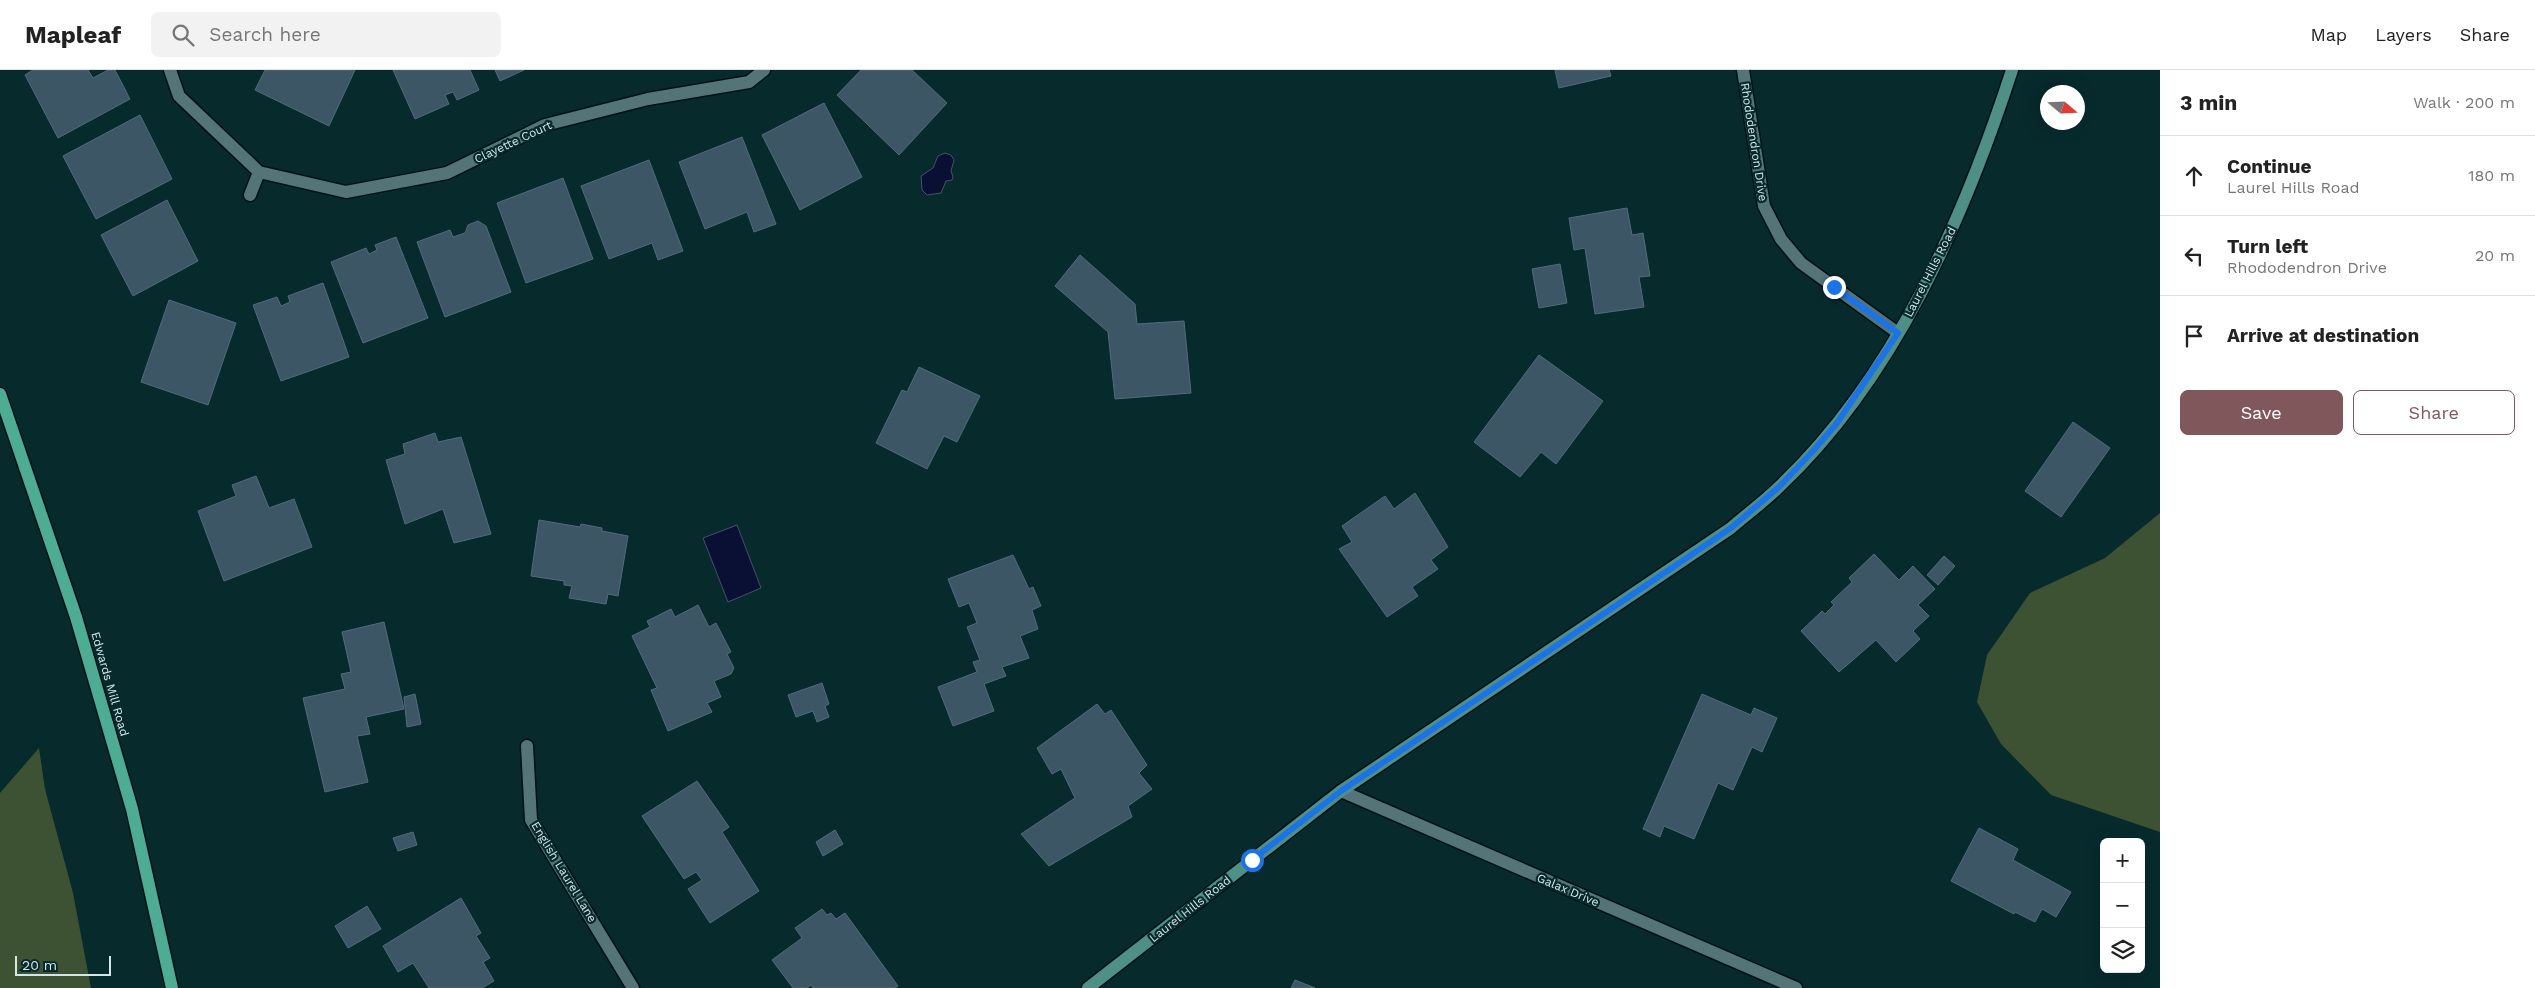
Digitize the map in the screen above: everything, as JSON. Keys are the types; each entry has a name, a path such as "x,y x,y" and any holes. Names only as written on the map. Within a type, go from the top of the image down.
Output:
{"main road":[{"name":"Edwards Mill Road","path":"0,394 76,617 130,800 172,988"}],"street":[{"path":"170,70 180,96 259,172 250,195"},
{"name":"Clayette Court","path":"259,172 346,192 447,173 545,125 648,99 749,82 764,70"},
{"name":"Rhododendron Drive","path":"1743,70 1764,206 1782,239 1801,263 1898,333"},
{"name":"Laurel Hills Road","path":"1088,988 1341,791 1731,528 1780,486 1813,451 1847,409 1898,333 1918,299 1967,196 2012,70"},
{"name":"English Laurel Lane","path":"527,746 531,820 633,988"},
{"name":"Galax Drive","path":"1341,791 1796,988"}],"green space":[{"path":"2160,513 2160,832 2051,795 2001,744 1977,702 1987,655 2030,593 2105,558"},
{"path":"39,748 45,789 73,893 91,988 0,988 0,793"}],"water":[{"path":"945,153 951,155 954,160 951,171 952,180 946,181 941,193 927,195 922,190 921,176 933,168 938,156"},
{"path":"737,525 761,588 728,602 703,538"}],"building":[{"path":"33,70 88,70 93,78 108,70 115,70 130,99 58,138 25,75"},
{"path":"265,70 355,70 329,126 255,90"},
{"path":"393,70 470,70 479,90 457,100 453,92 445,95 449,104 415,119"},
{"path":"495,70 524,70 500,81"},
{"path":"861,70 912,70 947,103 899,155 837,95"},
{"path":"1555,70 1609,70 1611,76 1559,88"},
{"path":"824,103 862,177 800,210 762,135"},
{"path":"140,115 172,179 96,219 63,156"},
{"path":"742,137 776,224 754,232 747,212 705,229 679,162"},
{"path":"649,160 683,251 658,260 652,243 609,259 581,186"},
{"path":"563,178 593,259 526,283 497,203"},
{"path":"167,200 198,261 133,296 101,235"},
{"path":"1627,208 1632,235 1643,233 1650,276 1639,277 1644,307 1595,314 1585,248 1574,250 1569,218"},
{"path":"478,221 486,226 511,292 445,317 417,242 450,230 453,237 465,233 468,225"},
{"path":"396,237 428,318 363,343 331,262 366,248 369,254 377,250 375,245"},
{"path":"1080,255 1135,304 1137,324 1184,321 1191,393 1115,399 1108,332 1055,286"},
{"path":"1560,264 1567,303 1539,308 1532,269"},
{"path":"323,283 349,357 281,381 253,305 277,297 281,306 290,302 288,296"},
{"path":"169,300 236,323 208,405 141,382"},
{"path":"1539,355 1603,401 1556,464 1541,452 1520,477 1474,442"},
{"path":"919,367 980,396 957,442 944,436 927,469 876,443 902,390 907,392"},
{"path":"2073,422 2110,448 2061,517 2025,491"},
{"path":"435,433 438,442 461,437 491,534 454,543 443,509 405,524 386,460 405,454 403,444"},
{"path":"256,476 269,508 294,499 312,547 224,581 198,511 236,496 232,485"},
{"path":"1415,493 1448,547 1431,560 1438,569 1412,587 1418,596 1387,617 1339,549 1352,542 1342,526 1385,496 1394,509"},
{"path":"539,520 580,527 581,524 602,528 602,531 628,536 618,596 608,594 606,604 569,598 572,586 564,585 564,581 531,576"},
{"path":"1874,554 1899,580 1913,566 1935,589 1918,605 1929,616 1913,631 1920,639 1896,662 1876,640 1839,672 1801,631 1822,611 1825,614 1834,605 1831,602 1852,582 1849,578"},
{"path":"1013,555 1029,589 1033,587 1041,606 1032,610 1038,629 1020,636 1029,658 1002,667 1006,676 984,684 994,711 953,726 938,687 977,672 973,662 980,660 967,627 977,623 969,603 959,607 948,579"},
{"path":"1944,556 1955,566 1938,585 1927,575"},
{"path":"698,605 709,627 716,623 731,652 727,654 734,668 731,674 714,681 721,697 707,703 712,712 668,731 651,690 657,688 632,636 650,627 647,621 671,609 675,617"},
{"path":"384,622 404,709 366,717 370,734 357,736 368,782 325,792 303,698 345,689 341,674 351,672 342,632"},
{"path":"822,683 829,704 825,706 829,717 817,722 813,711 796,717 788,695"},
{"path":"415,694 421,724 407,727 404,697"},
{"path":"1702,694 1751,715 1754,708 1777,718 1762,752 1752,747 1733,790 1718,783 1694,839 1664,826 1660,837 1643,829"},
{"path":"1097,704 1105,714 1111,710 1147,765 1139,773 1152,789 1128,806 1132,817 1049,866 1021,834 1075,798 1061,769 1052,774 1037,748"},
{"path":"697,781 729,827 722,832 759,891 710,923 688,889 702,880 696,872 684,879 642,816"},
{"path":"1979,828 2018,849 2013,860 2071,892 2056,917 2042,909 2035,922 2015,912 2014,914 1951,881"},
{"path":"835,830 843,844 823,856 816,842"},
{"path":"413,832 417,845 398,851 393,838"},
{"path":"461,898 481,933 476,936 490,958 483,962 494,981 482,988 429,988 413,963 398,972 383,946"},
{"path":"367,906 381,929 348,948 335,926"},
{"path":"822,909 827,915 831,913 836,919 845,913 898,986 895,988 813,988 811,985 807,988 793,988 772,960 802,938 795,928"},
{"path":"1295,980 1315,988 1291,988"}],"route":[{"path":"1252,860 1341,791 1464,707 1645,588 1731,528 1780,486 1837,423 1898,333 1834,287"}]}
